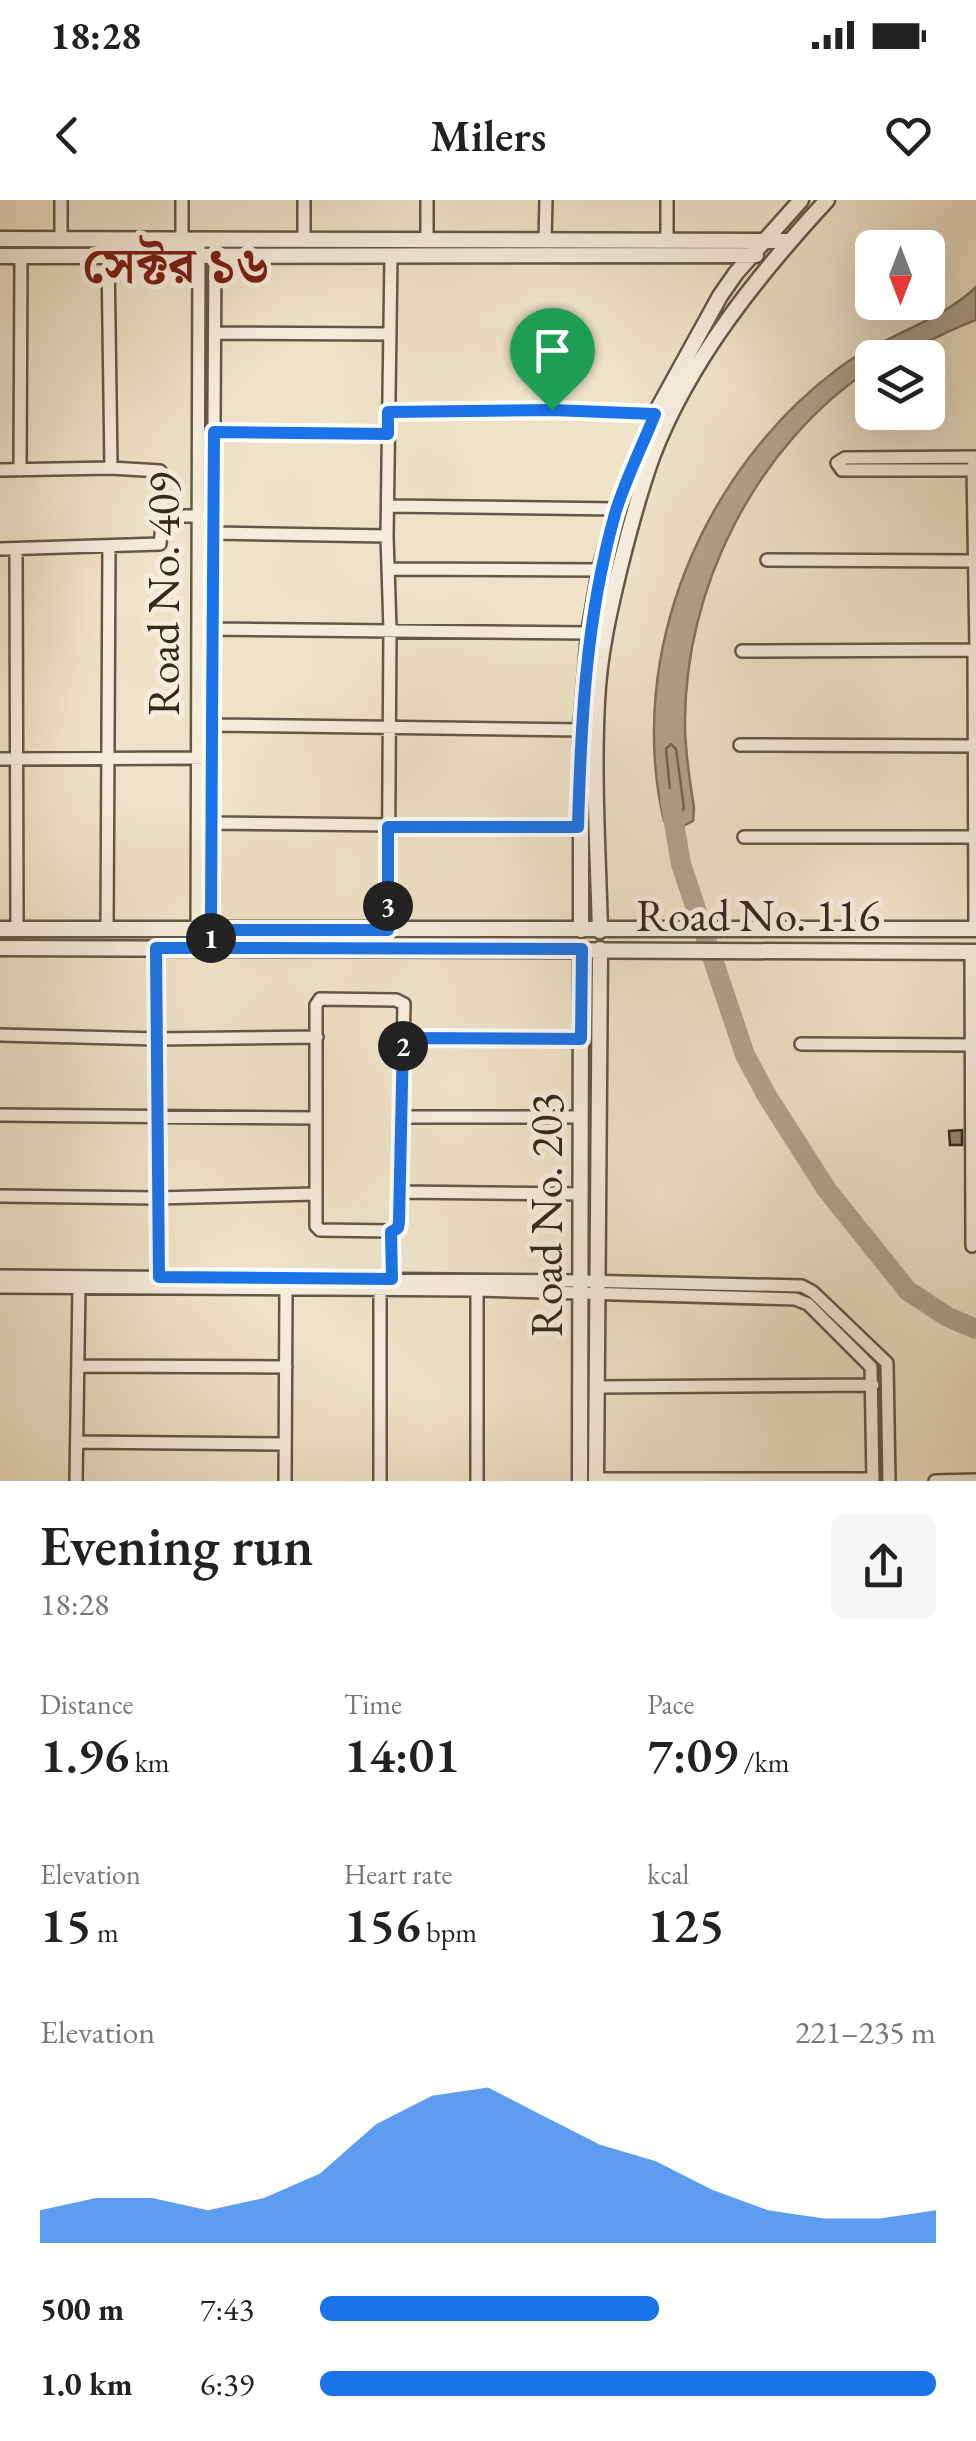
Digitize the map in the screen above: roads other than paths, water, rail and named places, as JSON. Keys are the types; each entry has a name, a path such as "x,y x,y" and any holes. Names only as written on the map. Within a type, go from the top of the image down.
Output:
{"street":[{"path":"61,200 61,239"},
{"path":"182,200 182,239"},
{"path":"304,200 304,240"},
{"path":"426,240 427,200"},
{"path":"545,240 546,200"},
{"path":"667,200 667,240"},
{"path":"581,930 580,730 589,633 616,509 655,414 727,287 800,200"},
{"path":"600,931 597,699 606,624 652,458 672,411 738,306 827,200"},
{"path":"0,239 789,241"},
{"name":"Road No. 409","path":"204,948 198,758 198,516 207,239"},
{"path":"709,255 724,267 727,287"},
{"path":"0,256 777,255"},
{"path":"20,470 21,256"},
{"path":"108,256 111,468"},
{"name":"Road No. 409","path":"204,930 212,823 214,432 214,332 207,256"},
{"path":"388,930 391,256"},
{"path":"214,332 389,334"},
{"path":"388,412 552,410 655,414"},
{"path":"214,432 388,434"},
{"path":"845,458 975,464 842,470 837,464 845,458"},
{"path":"975,464 975,929"},
{"path":"0,470 160,471 163,516 160,544 0,549"},
{"path":"388,506 616,509"},
{"path":"163,516 198,516"},
{"path":"213,533 387,536"},
{"path":"107,930 109,546"},
{"path":"16,548 16,930"},
{"path":"767,560 974,560"},
{"path":"388,569 600,570"},
{"path":"213,629 589,633"},
{"path":"742,651 975,650"},
{"path":"212,725 580,730"},
{"path":"740,744 974,746"},
{"path":"0,759 212,758"},
{"path":"212,823 578,827"},
{"path":"744,837 974,837"},
{"name":"Road No. 116","path":"0,929 975,929"},
{"name":"Road No. 116","path":"0,948 974,952"},
{"path":"156,948 159,1283"},
{"name":"Road No. 203","path":"582,949 580,1287 591,1480"},
{"name":"Road No. 203","path":"591,1480 597,1387 600,949"},
{"path":"972,1246 974,952"},
{"path":"320,1000 396,1000 404,1004 403,1038 398,1228 391,1232 317,1228 316,1005 320,1000"},
{"path":"0,1036 317,1037"},
{"path":"403,1038 581,1039"},
{"path":"801,1044 972,1045"},
{"path":"0,1115 315,1118"},
{"path":"401,1117 581,1118"},
{"path":"400,1192 581,1194"},
{"path":"0,1196 315,1194"},
{"path":"391,1232 392,1279"},
{"path":"0,1276 159,1283 392,1279 802,1300 869,1362 873,1386 873,1480 591,1480"},
{"path":"0,1287 79,1282"},
{"path":"76,1481 79,1282"},
{"path":"159,1283 380,1290 580,1287"},
{"path":"598,1289 808,1288 886,1363 889,1481"},
{"path":"284,1481 286,1289"},
{"path":"380,1290 380,1481"},
{"path":"477,1290 477,1481"},
{"path":"78,1366 286,1366"},
{"path":"597,1387 873,1386"},
{"path":"77,1442 285,1444"},
{"path":"934,1481 976,1480"}],"water":[{"path":"976,287 976,320 931,340 887,340 926,320 945,320 945,311"},
{"path":"855,357 855,381 794,436 762,478 713,571 688,673 685,735 693,821 683,826 664,821 655,758 656,694 666,631 686,570 714,512 749,458 791,410"}],"waterway":[{"path":"670,799 681,864 745,1055 767,1096 827,1190 908,1291 948,1317 976,1329"}],"district":[{"name":"সেক্টর ১৬","path":"176,264"}]}
